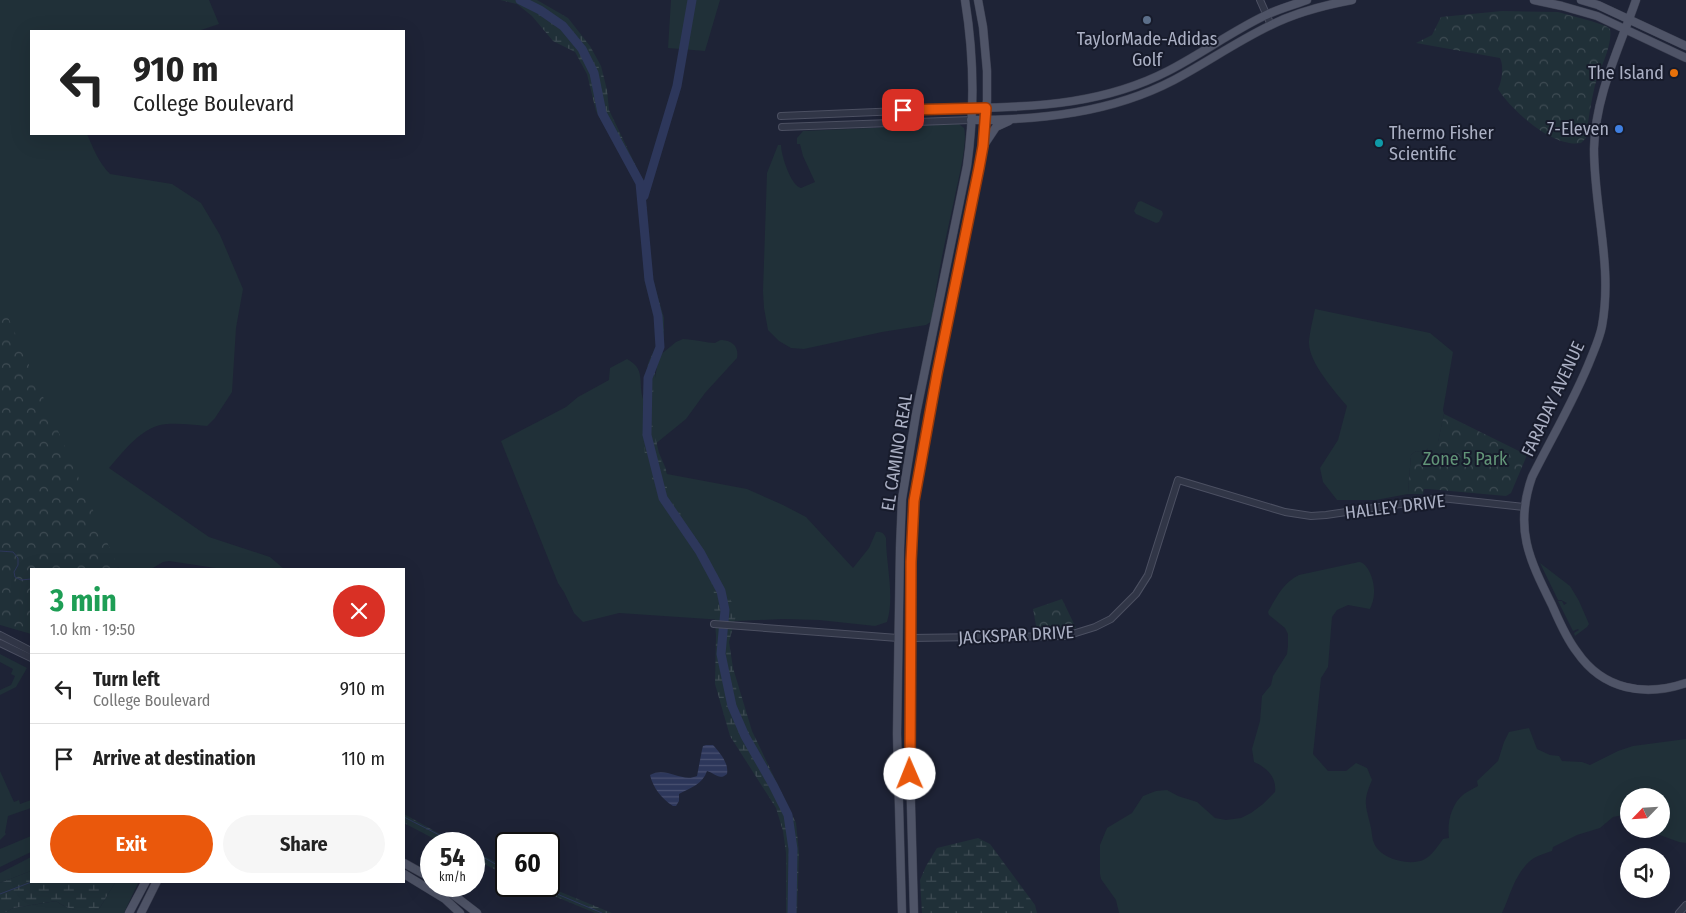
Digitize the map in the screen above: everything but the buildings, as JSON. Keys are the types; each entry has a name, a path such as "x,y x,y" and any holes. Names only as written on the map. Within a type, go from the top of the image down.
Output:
{"main road":[{"name":"EL CAMINO REAL","path":"902,913 898,794 898,638 903,493 916,414 967,166 973,72 970,29 965,0"},
{"name":"EL CAMINO REAL","path":"914,913 910,774 910,638 911,562 916,489 983,146 986,120 985,49 978,0"},
{"path":"972,108 1044,106 1102,96 1168,71 1266,15 1307,0"},
{"path":"971,120 1044,117 1105,107 1173,81 1271,25 1310,11 1352,0"},
{"path":"1534,0 1598,16 1686,58"},
{"path":"1581,0 1598,5 1686,46"},
{"name":"FARADAY AVENUE","path":"1636,0 1604,87 1598,111 1595,139 1597,186 1606,270 1606,301 1601,328 1585,374 1532,477 1524,508 1524,534 1536,573 1570,642 1582,659 1600,675 1628,688 1646,691 1686,684"},
{"path":"983,146 996,127 1017,118"},
{"path":"405,864 420,872"},
{"path":"405,875 445,899 460,913"},
{"path":"129,913 145,883"},
{"path":"141,913 156,883"},
{"path":"456,897 477,913"}],"street":[{"path":"1260,0 1271,25"},
{"path":"781,116 972,108"},
{"path":"782,127 971,120"},
{"name":"HALLEY DRIVE","path":"1178,480 1285,512 1326,516 1441,498 1524,508"},
{"name":"JACKSPAR DRIVE","path":"910,638 1066,636 1095,628 1111,618 1136,594 1148,575 1178,480"},
{"path":"714,624 898,638"},
{"path":"0,635 30,650"},
{"path":"0,643 30,658"},
{"path":"1679,913 1686,905"}],"green space":[{"path":"0,0 209,0 219,24 201,30 30,30 30,135 87,135 99,160 110,174 172,184 201,203 220,235 243,289 236,328 232,392 215,418 207,426 158,425 135,440 109,468 209,537 270,557 283,568 215,568 169,561 153,568 30,568 30,634 0,625"},
{"path":"500,0 537,0 568,18 590,46 601,66 607,90 609,110 644,183 651,273 664,318 664,336 655,369 655,384 649,410 650,415 659,453 666,469 667,489 706,554 737,612 729,642 733,668 752,731 796,823 799,853 797,913 786,913 786,853 783,831 776,808 730,736 715,684 716,636 713,589 707,570 662,502 654,485 645,455 642,428 644,411 643,391 645,376 657,338 652,300 645,280 636,179 596,111 587,74 575,52 553,41 532,16 517,4"},
{"path":"671,0 720,0 705,51 668,48"},
{"path":"1502,11 1558,12 1591,21 1610,29 1610,42 1595,85 1586,138 1581,143 1558,140 1546,134 1523,117 1504,98 1498,89 1502,73 1500,58 1416,43 1432,35 1441,17"},
{"path":"959,124 964,128 964,152 939,274 932,321 926,325 882,332 804,349 791,348 779,341 768,330 763,291 767,173 778,145 781,145 790,176 797,186 801,188 815,182 803,156 800,144 797,144 797,138 803,131"},
{"path":"1141,201 1162,211 1163,214 1159,222 1156,223 1136,214 1134,211 1138,202"},
{"path":"0,299 118,567 30,568 30,633 0,622"},
{"path":"1315,309 1430,333 1453,352 1438,443 1429,447 1424,453 1416,451 1411,455 1408,494 1376,500 1337,500 1323,482 1320,468 1338,440 1347,406 1317,367 1310,349 1309,337"},
{"path":"683,339 715,343 721,340 729,342 736,348 737,358 705,393 686,419 654,445 667,474 747,489 783,505 806,517 853,568 869,548 876,532 882,533 886,538 890,591 887,622 875,626 819,620 738,621 619,613 583,622 574,613 558,583 501,441 566,407 578,397 609,380 610,368 627,359 637,367 639,372 643,399 652,394 659,356 676,342"},
{"name":"Zone 5 Park","path":"1444,414 1527,455 1511,493 1506,496 1424,489 1423,494 1408,494 1411,455 1416,451 1424,453 1427,451 1430,440 1438,442"},
{"path":"1359,562 1366,566 1371,574 1374,589 1370,609 1348,605 1337,610 1332,617 1328,667 1321,678 1313,754 1328,771 1346,771 1356,763 1367,768 1372,780 1367,794 1366,809 1373,841 1377,849 1389,857 1404,862 1425,859 1443,839 1449,838 1449,820 1453,808 1464,794 1478,786 1477,781 1498,761 1509,732 1529,728 1537,749 1550,755 1559,756 1562,761 1582,762 1590,765 1633,746 1686,739 1686,843 1668,838 1670,838 1670,788 1620,788 1620,816 1613,817 1600,828 1577,835 1553,847 1552,851 1536,857 1528,863 1514,883 1502,913 1119,913 1116,900 1101,879 1100,845 1107,828 1132,813 1143,796 1156,791 1167,790 1197,802 1215,818 1226,820 1241,818 1251,813 1275,792 1274,782 1270,773 1254,762 1252,749 1260,721 1262,696 1271,685 1273,676 1287,654 1288,646 1288,634 1285,628 1268,612 1278,594 1293,578 1299,575"},
{"path":"1540,563 1570,586 1579,601 1589,624 1575,636 1574,633 1579,630 1573,631 1558,601 1562,601 1564,605 1567,603 1561,600 1558,600"},
{"path":"1062,599 1076,628 1057,631 1037,631 1033,609"},
{"path":"0,654 27,668 16,687 0,695 0,690 11,685 15,676 11,674 13,669 0,662"},
{"path":"0,771 14,802 19,800 20,804 30,800 30,808 8,816 6,834 0,840"},
{"path":"405,815 436,832 421,832 405,824"},
{"path":"30,836 30,852 0,867 0,849"},
{"path":"978,838 990,844 1035,905 1037,913 922,913 920,880 937,848"},
{"path":"485,856 495,862 495,870 485,864"},
{"path":"30,858 30,871 0,883 0,873"},
{"path":"30,871 30,883 115,883 99,909 76,910 56,901 13,908 0,913 0,883"},
{"path":"115,883 138,883 124,913 4,913 13,908 56,901 76,910 99,909"},
{"path":"560,892 612,913 595,913 556,897 560,897"}],"water":[{"path":"713,745 721,755 727,766 727,774 719,777 707,771 702,779 692,788 679,794 679,801 676,806 673,806 658,793 650,775 662,772 685,778 697,776 703,746"}],"waterway":[{"path":"520,0 540,10 563,26 582,49 594,73 602,113 640,183 649,280 658,316 660,347 648,378 647,435 663,498 700,552 721,591 725,610 721,654 732,706 745,736 788,815 793,849 792,913"},
{"path":"644,196 677,86 692,0"},
{"path":"0,551 13,552 18,558 18,565 14,572 15,577 21,580 30,579"},
{"path":"405,818 433,832"},
{"path":"485,858 495,864"},
{"path":"0,894 30,883"},
{"path":"560,895 602,913"}],"place":[{"name":"TaylorMade-Adidas Golf","path":"1147,20"},
{"name":"The Island","path":"1674,73"},
{"name":"7-Eleven","path":"1619,129"},
{"name":"Thermo Fisher Scientific","path":"1379,143"}],"route":[{"path":"903,110 986,108 979,168 937,374 914,501 911,562 910,774"}]}
